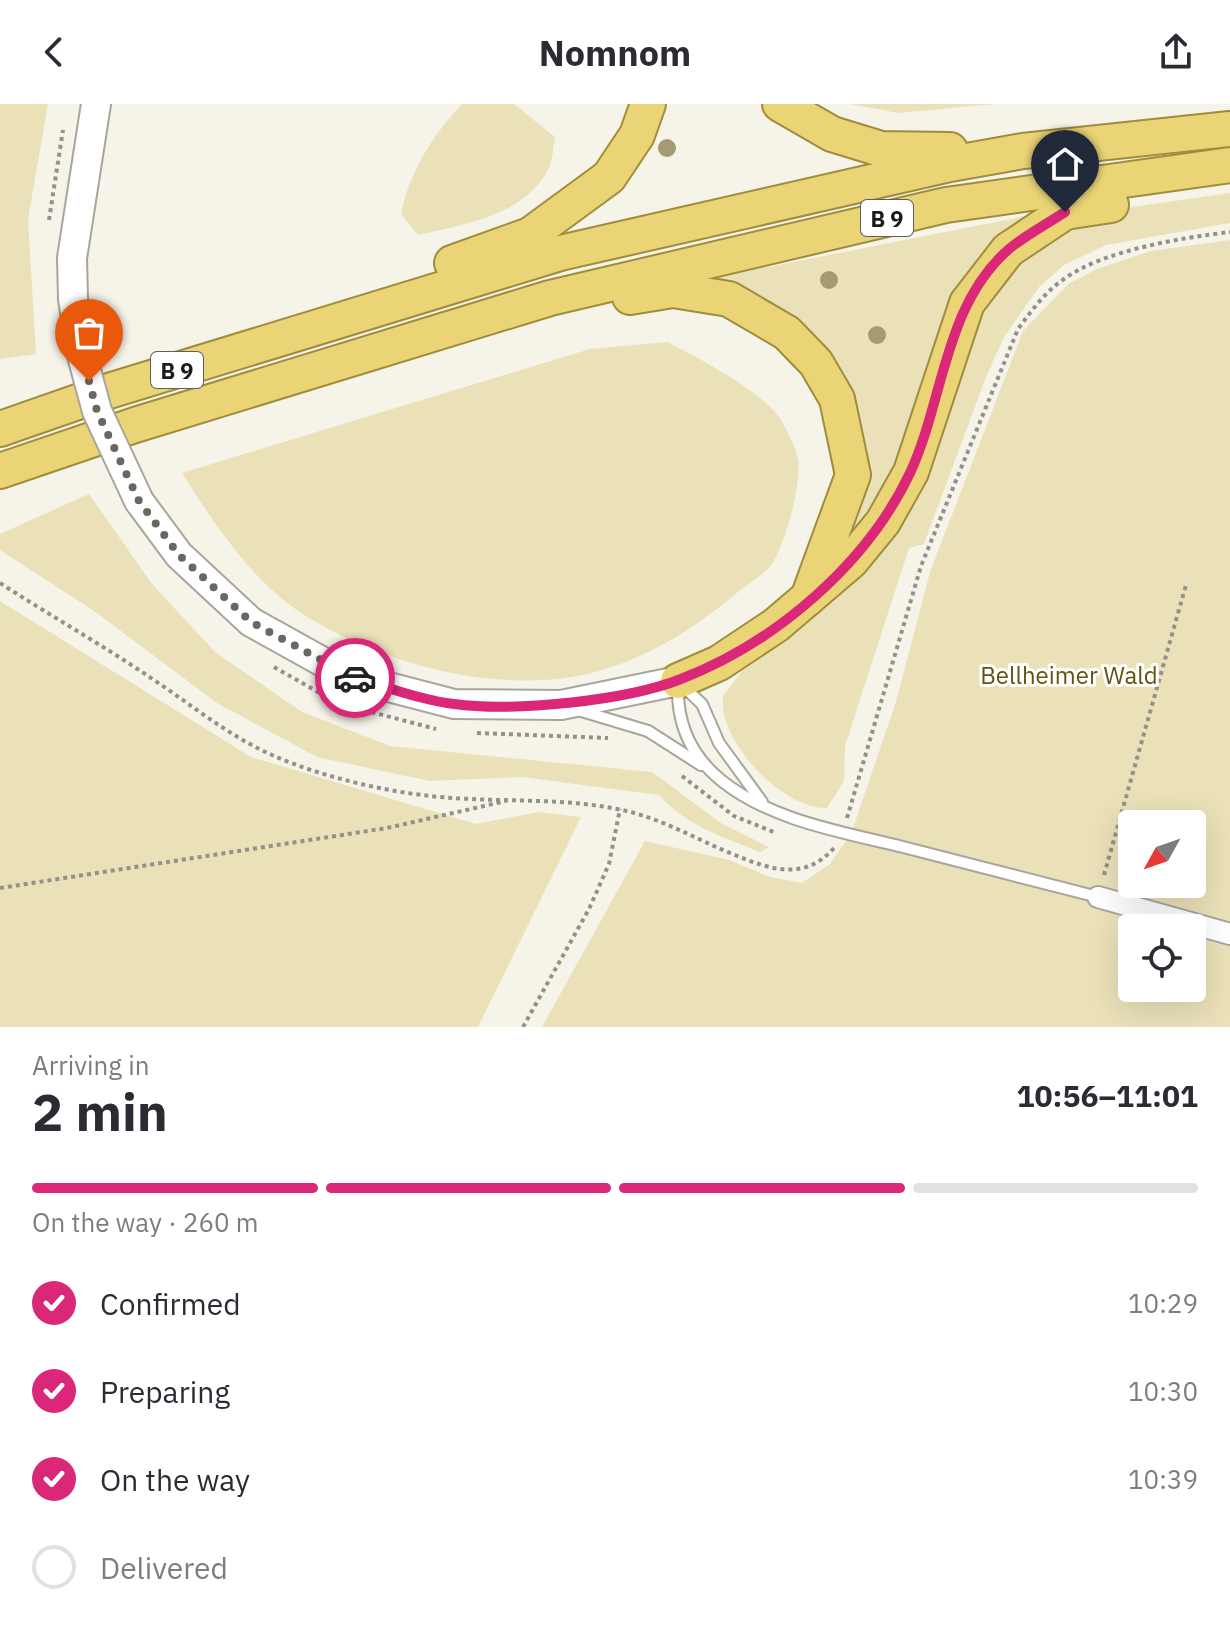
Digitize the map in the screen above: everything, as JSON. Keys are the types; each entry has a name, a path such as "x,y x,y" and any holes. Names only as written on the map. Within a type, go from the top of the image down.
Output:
{"highway":[{"name":"B 9","path":"355,315 449,264 530,235 609,177 637,135 648,104"},
{"name":"B 9","path":"780,104 832,134 881,149 1023,151"},
{"name":"B 9","path":"0,429 560,253 950,164 1023,151 1230,129"},
{"name":"B 9","path":"0,471 135,425 550,298 946,205 1230,165"},
{"path":"678,681 719,663 806,603 851,561 883,522 911,472 967,303 1008,250 1065,212 1230,184"},
{"name":"B 9","path":"550,298 622,298 673,290 729,299 787,333 816,363 837,399 853,475 806,603"}],"main road":[{"path":"96,104 72,258 73,299 81,352 97,411 139,501 179,555 251,622 350,677 454,704 561,705 678,681"}],"street":[{"path":"1098,897 1230,934"}],"lane":[{"path":"678,681 702,704 719,743 766,807"},
{"path":"678,681 677,714 687,739 710,770"},
{"path":"561,705 648,731 710,770 744,796 766,807 843,831 1098,897"}],"path":[{"path":"0,583 94,641 223,729 273,756 405,793 455,799 516,798 620,809 681,828 763,867 794,872 822,861 843,831 921,566 1018,329 1039,301 1064,279 1093,262 1230,232"},
{"path":"1098,897 1186,585"},
{"path":"0,888 387,828 516,798"},
{"path":"523,1027 589,909 609,864 620,809"}],"green space":[{"path":"0,104 48,104 28,219 36,354 0,359"},
{"path":"462,104 514,104 555,137 550,165 538,184 509,207 473,222 418,235 401,214 410,183 441,129"},
{"path":"850,104 995,104 898,113"},
{"path":"1230,193 1230,223 1106,245 1064,265 1039,287 1004,337 986,377 924,544 909,548 845,746 844,781 827,808 810,806 791,798 773,785 756,769 731,732 724,714 723,696 745,667 824,609 865,566 998,274 1097,212"},
{"path":"1030,215 1004,240 884,503 848,541 862,506 864,486 855,416 708,279"},
{"name":"Bellheimer Wald","path":"1230,240 1230,1027 542,1027 645,841 729,860 770,877 802,883 830,864 851,834 896,702 930,572 1023,331 1068,284 1097,269 1151,251"},
{"path":"667,342 729,376 772,409 786,429 797,455 799,470 795,497 782,543 765,571 673,639 649,652 599,671 545,680 484,678 393,657 336,633 289,605 254,572 222,533 182,473 590,349"},
{"path":"89,494 152,584 215,652 302,712 390,746 652,772 721,823 769,847 760,852 705,829 659,795 522,777 430,781 317,757 217,703 97,613 0,550 0,534"},
{"path":"0,601 251,757 476,824 539,812 581,817 478,1027 0,1027"}],"way so far":[{"path":"89,381 97,411 139,501 179,555 251,622 355,678"}],"route":[{"path":"355,678 454,704 561,705 678,681 719,663 806,603 851,561 883,522 911,472 967,303 1008,250 1065,212"}]}
